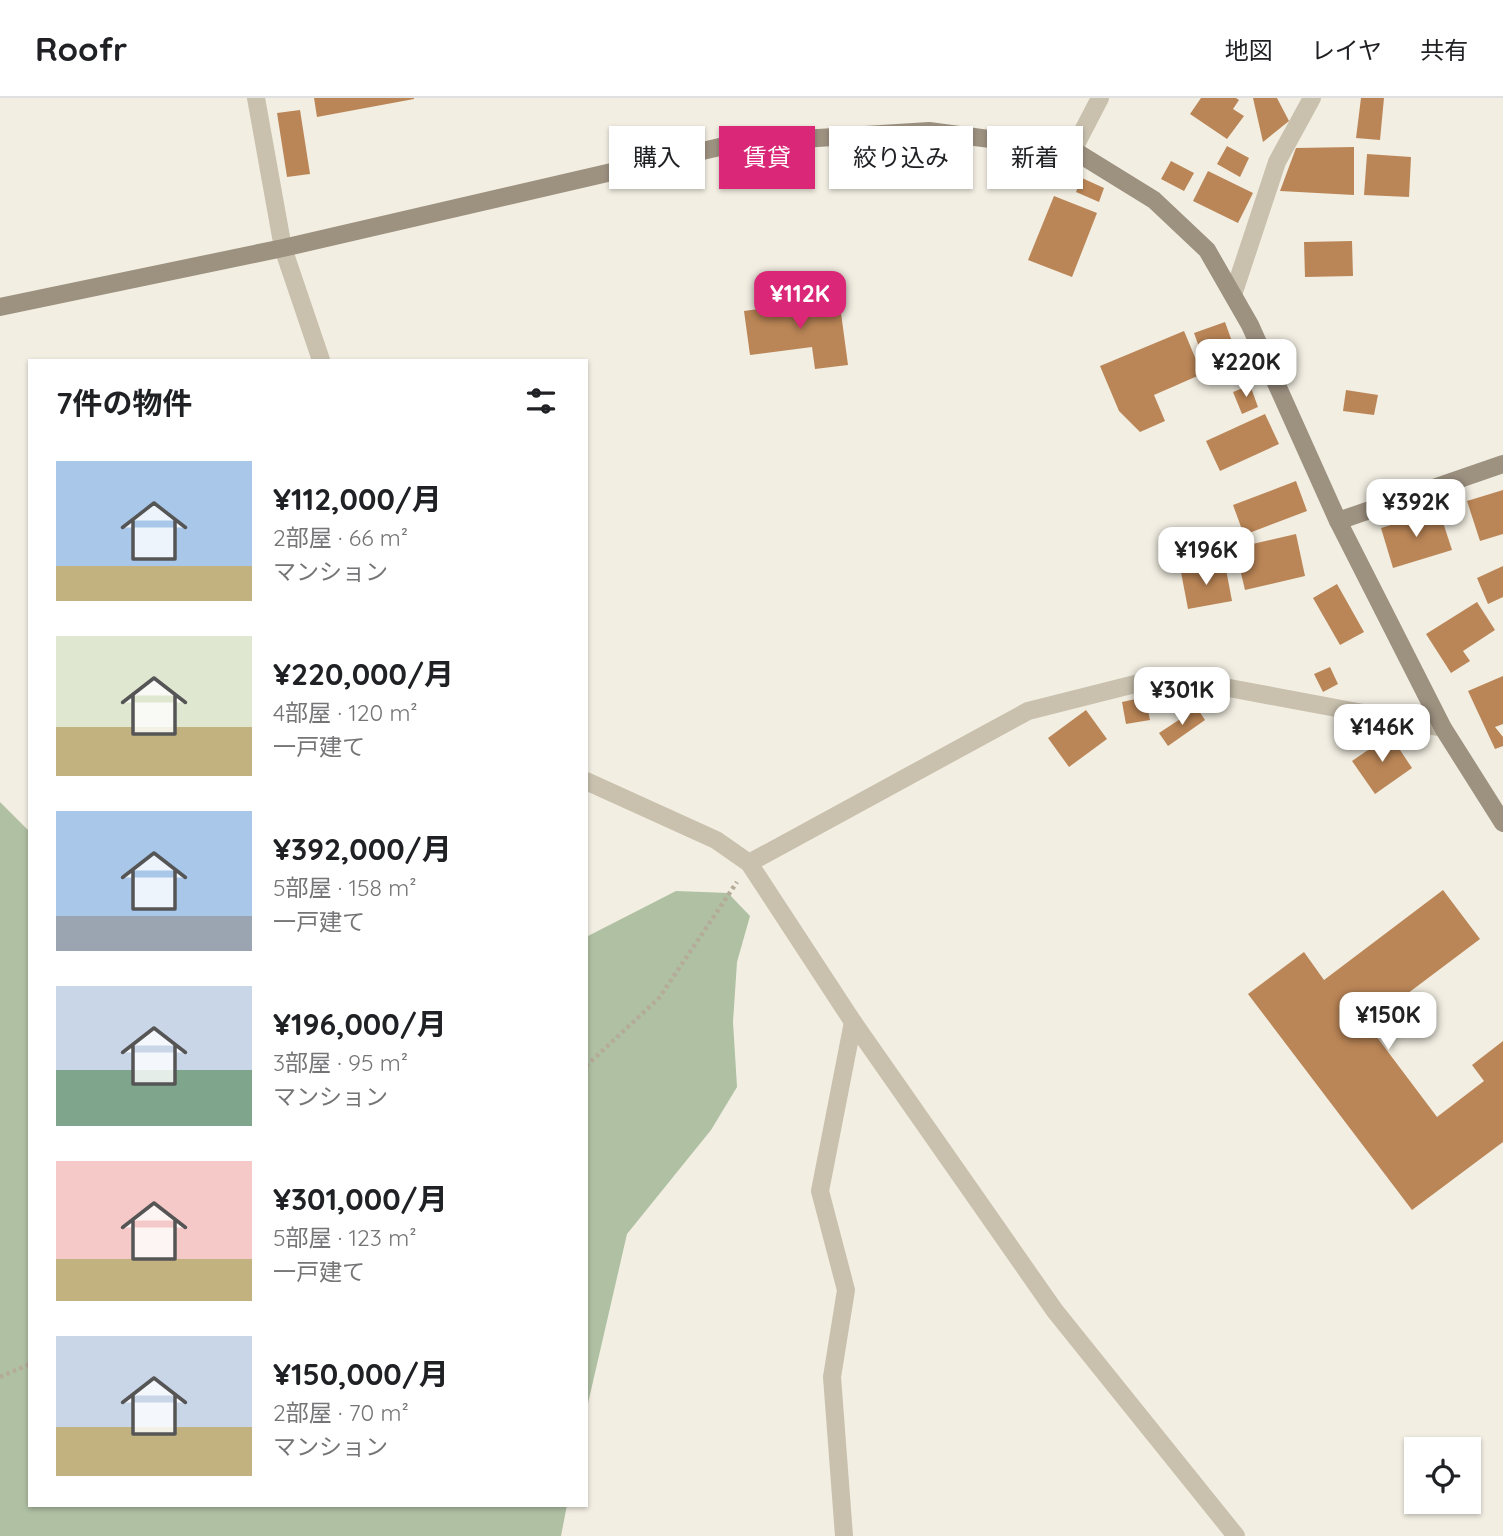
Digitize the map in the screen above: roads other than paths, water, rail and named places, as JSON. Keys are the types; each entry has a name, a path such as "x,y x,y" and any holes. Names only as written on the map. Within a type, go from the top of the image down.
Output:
{"street":[{"path":"256,98 283,248 321,359"},
{"path":"1083,131 1100,98"},
{"path":"1233,295 1278,162 1312,98"},
{"path":"0,307 283,248 737,143 929,131 987,139"},
{"path":"1083,156 1154,200 1207,250 1250,325 1338,520 1443,728 1503,823"},
{"path":"1338,520 1503,464"},
{"path":"749,863 1027,711 1139,683 1197,682 1443,728"},
{"path":"588,782 716,840 749,863 853,1022 1055,1311 1236,1536"},
{"path":"844,1536 832,1377 846,1290 820,1191 853,1022"}]}
